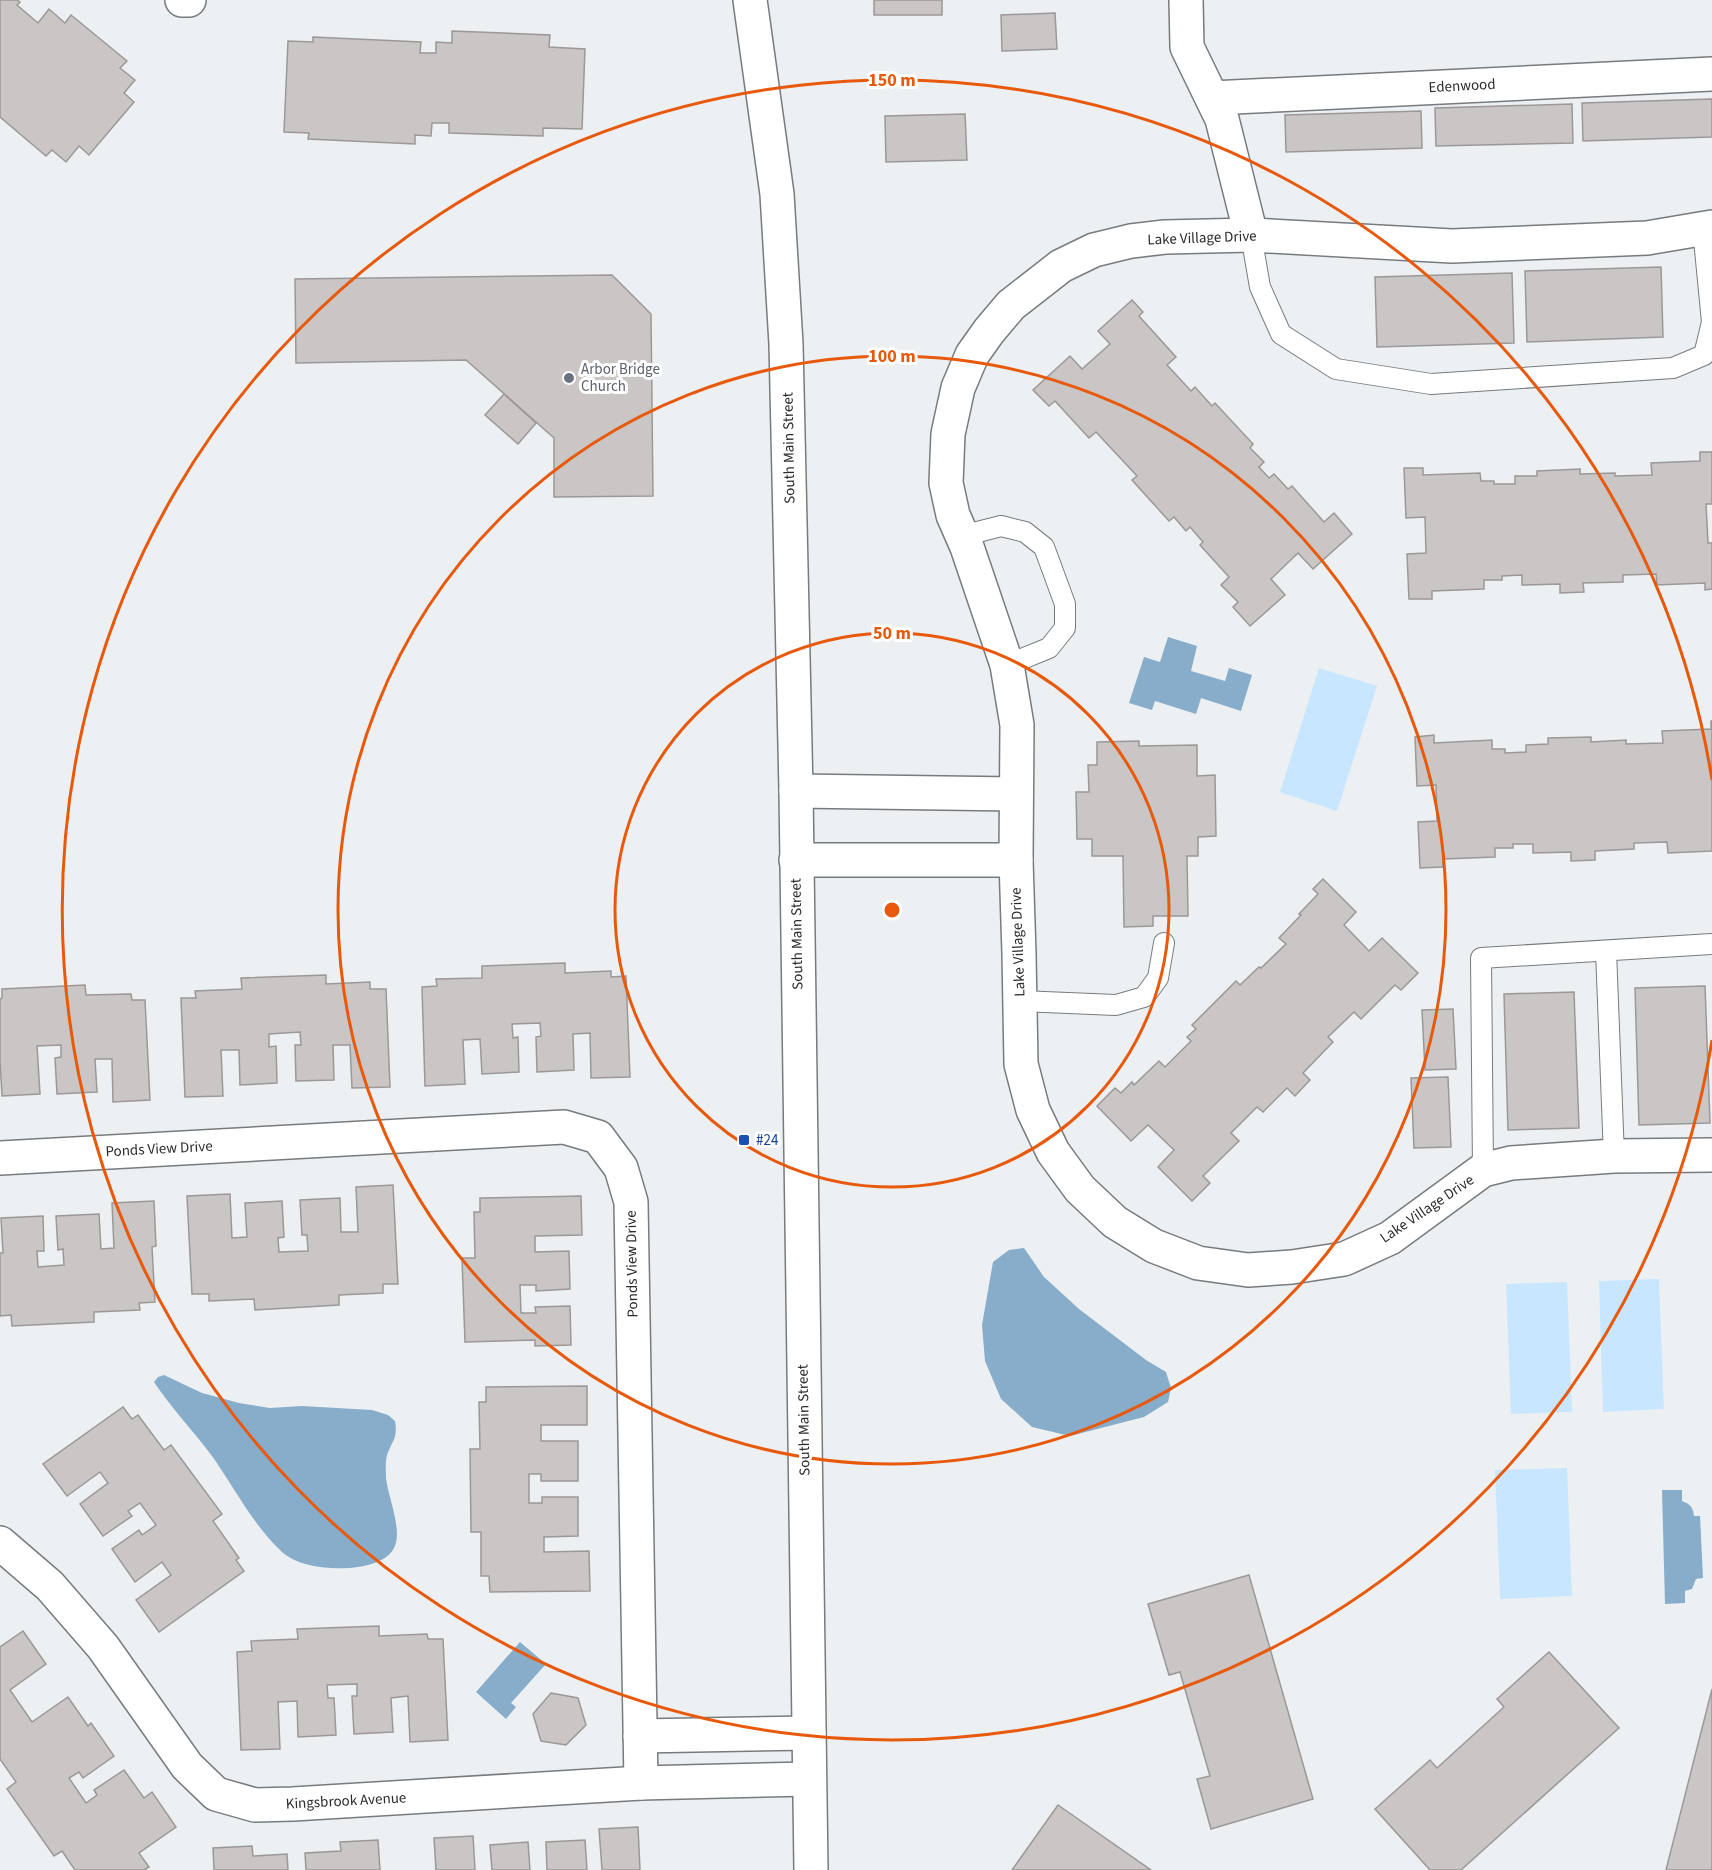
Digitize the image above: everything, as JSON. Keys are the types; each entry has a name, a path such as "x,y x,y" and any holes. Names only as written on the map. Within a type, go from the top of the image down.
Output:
{"street":[{"path":"182,0 189,0"},
{"name":"South Main Street","path":"750,0 777,194 786,344 796,791 811,1870"},
{"path":"1186,0 1187,47 1222,119 1251,235"},
{"name":"Edenwood","path":"1212,98 1712,74"},
{"name":"Lake Village Drive","path":"1707,228 1647,238 1452,246 1251,235 1166,237 1131,241 1094,250 1061,266 1011,305 972,355 958,388 948,434 946,483 953,515 1006,665 1017,725 1016,860 1021,1064 1033,1110 1053,1152 1080,1189 1115,1222 1154,1246 1198,1263 1248,1270 1292,1267 1344,1259 1390,1238 1484,1170 1511,1163 1614,1156 1712,1155"},
{"path":"796,791 1016,794"},
{"path":"796,860 1016,860"},
{"name":"Ponds View Drive","path":"0,1158 564,1127 598,1137 621,1168 631,1202 641,1783"},
{"name":"Kingsbrook Avenue","path":"0,1543 50,1586 103,1647 187,1767 216,1794 255,1805 641,1783 809,1779"},
{"path":"640,1736 809,1733"}],"lane":[{"path":"1251,235 1260,287 1281,334 1336,369 1431,384 1674,368 1704,355 1712,322 1707,228"},
{"path":"962,536 1000,526 1025,532 1044,547 1065,604 1065,628 1048,648 1006,665"},
{"path":"1020,1001 1116,1005 1144,997 1158,978 1164,943"},
{"path":"1484,1170 1481,958 1712,944"},
{"path":"1606,951 1614,1156"}],"shaded area":[{"path":"1168,637 1197,646 1191,671 1225,681 1229,668 1252,675 1241,711 1201,698 1196,714 1155,701 1152,710 1129,703 1144,657 1160,662"},
{"path":"1319,668 1377,686 1337,811 1280,792"},
{"path":"1024,1248 1044,1277 1079,1309 1146,1360 1166,1372 1171,1388 1168,1402 1144,1417 1070,1436 1032,1427 1001,1399 985,1361 982,1325 993,1262 1009,1250"},
{"path":"1659,1279 1664,1409 1603,1412 1599,1281"},
{"path":"1567,1282 1572,1412 1511,1414 1506,1284"},
{"path":"164,1375 202,1393 239,1403 270,1408 302,1406 372,1410 388,1415 395,1421 396,1427 387,1455 386,1478 397,1530 395,1546 389,1555 379,1561 353,1568 325,1568 302,1563 284,1553 260,1528 212,1456 158,1388 154,1382 158,1377"},
{"path":"1567,1468 1572,1596 1500,1599 1495,1470"},
{"path":"1662,1490 1682,1490 1682,1501 1691,1506 1694,1516 1700,1516 1703,1578 1696,1579 1692,1589 1685,1591 1685,1603 1665,1604"},
{"path":"520,1642 546,1664 511,1703 516,1707 506,1719 476,1692"}],"building":[{"path":"0,0 17,0 20,2 17,5 38,23 49,9 65,23 71,15 127,61 120,68 135,80 124,93 134,102 89,155 79,146 66,162 52,150 46,156 0,117"},
{"path":"874,0 942,0 942,15 874,15"},
{"path":"1055,13 1057,49 1002,51 1001,15"},
{"path":"452,31 550,35 549,47 585,49 582,129 543,128 543,136 449,133 449,123 432,123 431,136 415,135 415,144 308,139 309,133 284,132 288,41 313,42 313,37 421,42 420,53 436,53 436,42 452,43"},
{"path":"1712,99 1712,137 1583,141 1582,103"},
{"path":"1572,104 1573,143 1436,146 1435,108"},
{"path":"1421,111 1422,148 1286,152 1285,115"},
{"path":"965,114 967,160 886,162 885,116"},
{"path":"1661,267 1663,337 1527,342 1525,271"},
{"path":"1512,273 1514,343 1377,347 1375,277"},
{"name":"Arbor Bridge Church","path":"612,275 651,314 653,496 554,497 554,438 466,360 296,363 295,279"},
{"path":"1132,300 1143,312 1139,316 1176,357 1167,365 1191,391 1195,387 1212,406 1215,403 1253,444 1250,448 1264,462 1259,467 1269,478 1274,474 1288,489 1292,486 1324,522 1334,513 1352,534 1313,569 1298,553 1271,579 1285,595 1250,626 1233,607 1238,602 1221,585 1229,577 1200,545 1203,542 1190,527 1186,531 1174,517 1169,521 1132,480 1137,476 1096,432 1089,438 1055,401 1049,406 1033,390 1070,356 1082,369 1110,344 1098,331"},
{"path":"504,394 536,423 518,444 485,415"},
{"path":"1700,452 1712,452 1712,504 1706,504 1708,543 1712,543 1712,589 1705,590 1705,583 1657,585 1656,574 1623,575 1623,582 1583,583 1584,592 1560,593 1560,584 1522,585 1522,575 1502,576 1502,580 1484,580 1484,589 1432,591 1432,599 1409,599 1407,554 1426,553 1425,517 1406,518 1404,468 1423,468 1423,475 1480,473 1481,481 1494,481 1494,484 1515,484 1515,476 1537,476 1537,471 1580,469 1580,474 1652,475 1651,463 1700,461"},
{"path":"1711,721 1712,851 1668,853 1667,842 1634,843 1634,849 1595,851 1595,860 1571,861 1571,852 1533,853 1533,844 1513,844 1513,848 1495,848 1495,857 1443,859 1443,867 1420,868 1418,822 1437,821 1436,785 1417,786 1415,737 1434,735 1434,743 1492,740 1492,749 1505,749 1505,753 1526,752 1526,745 1548,744 1548,738 1591,737 1591,742 1626,740 1626,744 1663,743 1662,731 1711,729"},
{"path":"1139,741 1139,746 1197,745 1197,776 1215,775 1216,836 1198,837 1198,856 1187,856 1188,916 1153,916 1153,926 1124,927 1123,856 1092,856 1092,839 1077,839 1076,792 1089,792 1088,765 1097,765 1097,742"},
{"path":"1323,879 1356,912 1344,925 1369,951 1382,938 1418,973 1401,990 1395,985 1361,1019 1354,1012 1328,1037 1333,1042 1303,1073 1310,1080 1295,1096 1287,1088 1263,1112 1257,1107 1231,1133 1239,1141 1203,1176 1210,1183 1192,1201 1158,1167 1174,1150 1148,1125 1131,1141 1097,1106 1115,1088 1121,1093 1132,1082 1134,1085 1159,1061 1165,1067 1191,1041 1187,1037 1196,1029 1192,1025 1236,981 1240,985 1286,944 1279,938 1318,894 1313,889"},
{"path":"565,963 565,973 611,971 611,977 626,976 630,1077 591,1078 590,1033 573,1034 574,1070 537,1072 536,1037 541,1036 540,1023 512,1024 513,1038 518,1037 519,1072 482,1074 480,1039 463,1040 465,1084 425,1086 422,987 437,986 436,979 482,978 482,966"},
{"path":"326,975 326,984 370,982 370,989 386,989 390,1087 352,1088 350,1045 333,1045 334,1080 296,1081 295,1045 301,1045 300,1032 269,1034 269,1047 276,1046 277,1083 240,1085 239,1050 221,1050 223,1096 185,1097 181,998 196,998 195,991 242,989 241,978"},
{"path":"85,985 86,995 131,994 132,1000 145,1000 150,1100 113,1102 112,1059 95,1059 97,1092 57,1094 55,1058 61,1057 61,1045 37,1046 40,1094 2,1096 0,999 2,989"},
{"path":"1705,986 1710,1123 1639,1125 1635,988"},
{"path":"1574,992 1579,1128 1508,1130 1504,994"},
{"path":"1453,1009 1456,1069 1425,1070 1422,1010"},
{"path":"1448,1077 1451,1147 1414,1148 1411,1078"},
{"path":"393,1185 398,1284 383,1284 383,1293 339,1295 339,1305 255,1310 254,1299 209,1301 209,1294 192,1294 187,1196 230,1194 232,1238 247,1237 245,1203 282,1201 284,1237 278,1238 279,1252 308,1251 307,1235 302,1235 300,1200 340,1198 341,1232 358,1232 356,1187"},
{"path":"581,1196 582,1235 535,1236 535,1252 569,1251 570,1289 536,1291 536,1285 520,1285 521,1313 536,1313 535,1307 570,1306 571,1345 535,1346 535,1340 465,1342 462,1258 475,1258 474,1212 480,1212 480,1198"},
{"path":"154,1201 156,1246 152,1247 155,1302 139,1303 140,1310 94,1312 94,1322 12,1326 11,1315 0,1316 0,1253 3,1253 1,1218 43,1216 44,1251 37,1251 38,1267 64,1265 63,1249 58,1250 56,1216 99,1214 101,1249 114,1248 112,1203"},
{"path":"587,1386 587,1425 541,1425 541,1441 578,1441 578,1481 541,1481 541,1474 529,1474 529,1503 542,1503 542,1497 578,1497 578,1536 544,1537 544,1552 589,1551 590,1591 490,1592 489,1576 481,1576 481,1532 471,1532 470,1449 480,1449 479,1402 486,1402 486,1387"},
{"path":"123,1407 132,1419 138,1415 164,1450 171,1445 222,1514 213,1521 239,1558 236,1560 244,1571 159,1632 136,1600 171,1575 162,1562 135,1582 112,1549 139,1530 142,1535 156,1525 140,1503 128,1511 132,1516 103,1536 80,1504 108,1483 100,1472 67,1496 43,1464"},
{"path":"1249,1575 1313,1799 1211,1829 1197,1779 1210,1776 1180,1672 1169,1675 1148,1604"},
{"path":"379,1626 379,1636 427,1634 428,1639 443,1639 448,1740 410,1742 408,1696 391,1698 393,1732 354,1734 352,1696 357,1696 357,1684 327,1685 328,1698 334,1698 336,1735 298,1737 297,1701 278,1702 280,1749 241,1750 237,1652 252,1651 251,1641 298,1639 297,1629"},
{"path":"23,1631 46,1664 10,1690 32,1722 68,1697 88,1726 91,1723 114,1756 83,1778 79,1772 69,1778 86,1803 97,1795 94,1790 124,1770 144,1798 152,1792 176,1827 139,1853 149,1867 144,1870 75,1870 62,1851 54,1856 7,1789 16,1782 0,1759 0,1647"},
{"path":"1549,1652 1619,1728 1461,1870 1430,1870 1375,1809 1430,1760 1437,1768 1504,1707 1497,1699"},
{"path":"1712,1689 1712,1870 1666,1870"},
{"path":"551,1693 578,1698 586,1725 566,1745 541,1741 533,1714"},
{"path":"1058,1805 1151,1870 1012,1870"},
{"path":"638,1827 640,1870 602,1870 599,1829"},
{"path":"473,1836 475,1870 436,1870 434,1838"},
{"path":"378,1840 380,1870 306,1870 305,1853 341,1851 340,1842"},
{"path":"585,1840 587,1870 547,1870 546,1842"},
{"path":"528,1842 530,1870 492,1870 490,1845"},
{"path":"252,1846 253,1856 287,1854 288,1870 214,1870 213,1848"}],"place":[{"name":"Arbor Bridge Church","path":"569,378"},
{"name":"#24","path":"744,1140"}]}
